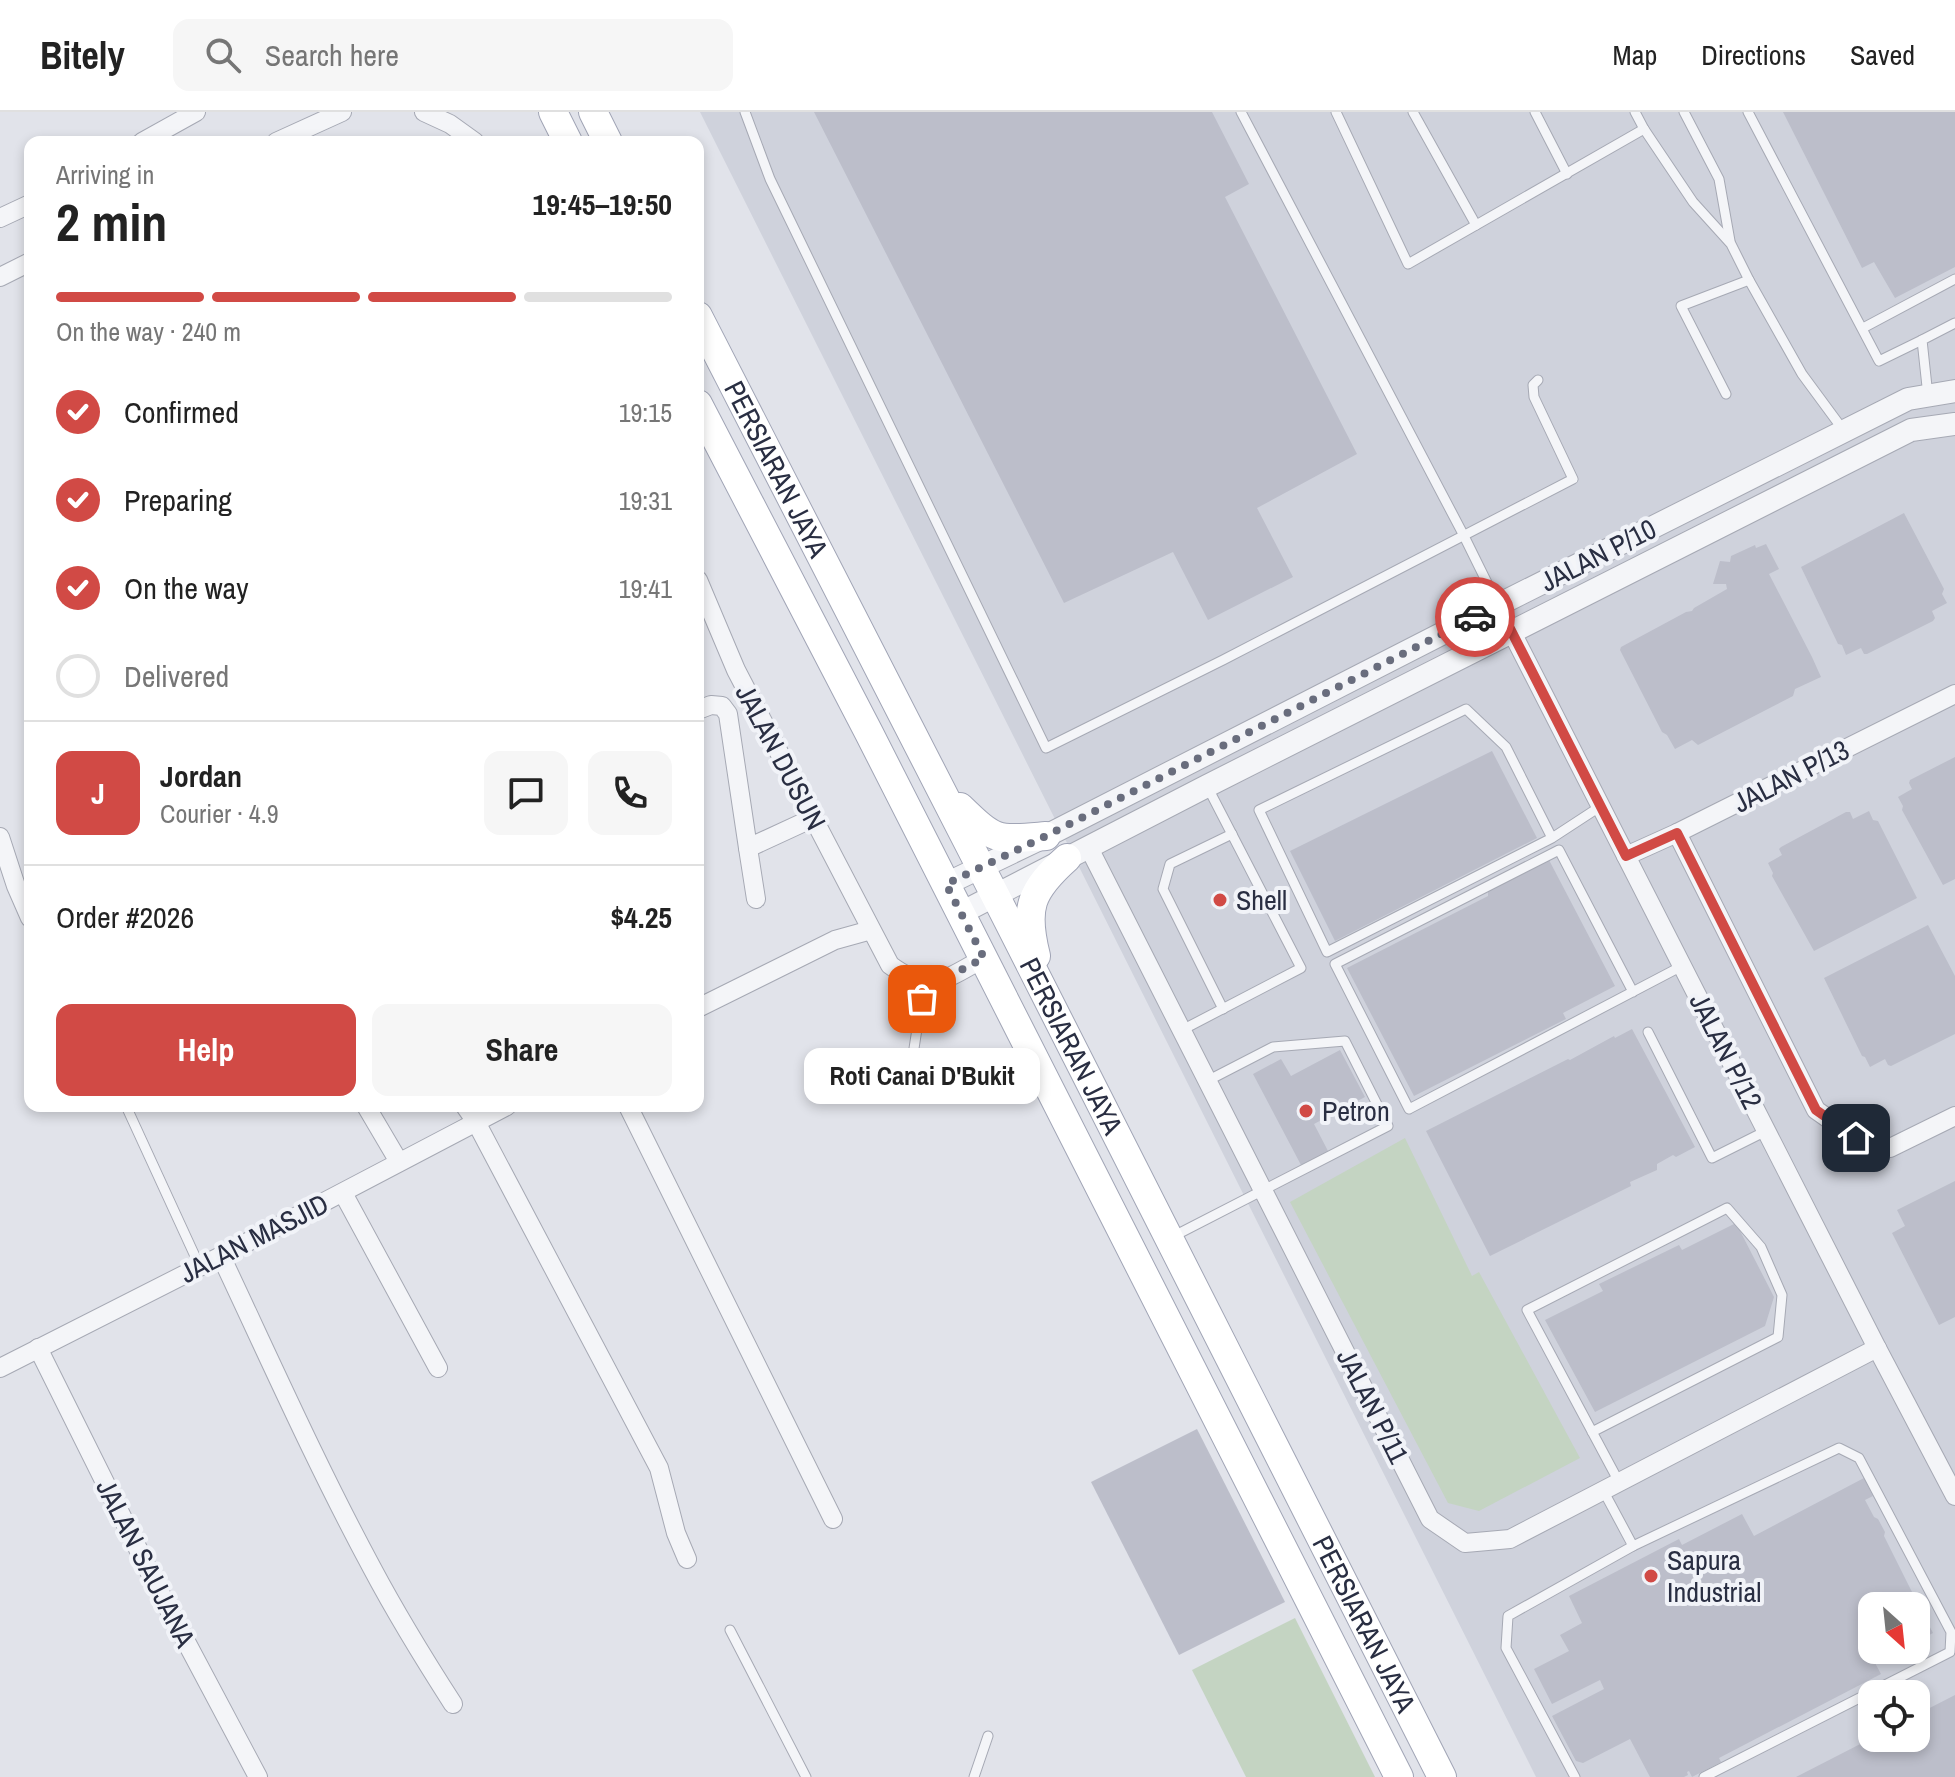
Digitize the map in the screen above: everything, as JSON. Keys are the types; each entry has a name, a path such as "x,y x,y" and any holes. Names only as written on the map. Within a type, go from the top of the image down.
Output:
{"main road":[{"path":"553,112 565,136"},
{"path":"593,112 605,136"},
{"name":"PERSIARAN JAYA","path":"704,328 1442,1777"},
{"name":"PERSIARAN JAYA","path":"704,416 984,958 1399,1777"},
{"path":"939,786 985,832 1010,839 1046,836"},
{"path":"1044,991 1030,930 1031,908 1040,886 1050,873 1078,853"}],"street":[{"path":"153,136 196,112"},
{"path":"289,136 342,112"},
{"path":"424,112 467,136"},
{"path":"0,218 24,207"},
{"path":"0,277 24,265"},
{"name":"JALAN P/10","path":"946,884 1908,399 1955,391"},
{"name":"JALAN P/10","path":"961,913 1911,430 1955,424"},
{"name":"JALAN DUSUN","path":"704,594 736,670 871,930"},
{"name":"JALAN P/12","path":"1498,605 1955,1496"},
{"name":"JALAN P/13","path":"1626,856 1955,694"},
{"path":"704,708 722,706 728,714 756,899"},
{"path":"748,848 813,818"},
{"path":"1677,833 1816,1110 1856,1138 1890,1148 1955,1116"},
{"path":"0,837 24,904"},
{"name":"JALAN P/11","path":"1078,853 1182,1030 1430,1519 1465,1543 1510,1539 1877,1348"},
{"path":"704,1005 835,940 871,930 890,965 905,976 924,983 940,981 984,958"},
{"path":"370,1112 399,1162"},
{"path":"469,1112 659,1468 676,1533 687,1559"},
{"name":"JALAN MASJID","path":"0,1368 495,1112"},
{"path":"631,1112 833,1519"},
{"path":"343,1193 438,1368"},
{"path":"221,1256 336,1499 412,1640 453,1704"},
{"name":"JALAN SAUJANA","path":"38,1348 157,1587 258,1777"}],"lane":[{"path":"745,112 770,179 1046,748 1573,479 1534,397 1533,385 1538,380"},
{"path":"1241,112 1498,605"},
{"path":"1336,112 1408,264 1644,129"},
{"path":"1413,112 1476,225"},
{"path":"1535,112 1567,174"},
{"path":"1635,112 1693,202 1731,244 1802,374 1844,431"},
{"path":"1684,112 1719,179 1731,244"},
{"path":"1748,112 1879,361 1955,323"},
{"path":"1863,328 1955,279"},
{"path":"1726,394 1681,306 1749,280"},
{"path":"1922,340 1928,396"},
{"path":"1552,838 1506,747 1466,709 1259,810 1327,952 1552,838 1601,806"},
{"path":"1182,1030 1301,968 1207,786"},
{"path":"1223,1009 1163,889 1170,864 1232,834"},
{"path":"1633,992 1559,850 1335,964 1409,1109 1633,992 1682,966"},
{"path":"893,1085 913,1055 924,983"},
{"path":"1648,1032 1712,1158 1766,1131"},
{"path":"1169,1239 1388,1126 1345,1041 1273,1047 1207,1081"},
{"path":"129,1112 200,1267"},
{"path":"1592,1432 1778,1337 1782,1295 1761,1247 1727,1208 1527,1310 1592,1432 1633,1546"},
{"path":"1575,1777 1506,1648 1508,1616 1633,1546 1839,1448 1859,1458 1951,1632 1950,1652 1704,1777"},
{"path":"730,1630 806,1777"},
{"path":"974,1777 988,1736"}],"shaded area":[{"path":"700,112 1955,112 1955,1777 1536,1777"}],"green space":[{"path":"1405,1138 1472,1276 1479,1272 1580,1458 1479,1511 1448,1503 1290,1202"},
{"path":"1295,1618 1375,1777 1246,1777 1192,1670"}],"building":[{"path":"814,112 1212,112 1249,184 1225,197 1357,454 1257,508 1293,577 1208,620 1173,552 1064,603"},
{"path":"1783,112 1955,112 1955,267 1895,298 1874,262 1862,268"},
{"path":"1904,513 1944,589 1942,594 1947,603 1932,611 1933,621 1867,654 1861,648 1846,655 1801,567"},
{"path":"1766,544 1779,569 1769,574 1821,677 1795,689 1793,696 1698,745 1692,740 1675,749 1662,732 1621,647 1692,611 1727,589 1726,584 1713,584 1720,561 1730,562 1731,556 1755,545 1756,548"},
{"path":"1492,751 1537,838 1335,941 1290,851"},
{"path":"1955,757 1955,879 1943,885 1898,797 1912,789 1910,780"},
{"path":"1869,811 1873,820 1878,821 1917,898 1814,951 1772,876 1768,863 1782,855 1781,847 1846,812 1850,812 1853,819"},
{"path":"1549,860 1615,986 1563,1013 1566,1019 1414,1096 1347,968 1488,896 1488,891"},
{"path":"1928,925 1955,976 1955,1034 1891,1066 1885,1059 1870,1067 1824,978"},
{"path":"1632,1029 1695,1147 1657,1164 1657,1170 1630,1182 1631,1186 1490,1256 1426,1131"},
{"name":"Petron","path":"1340,1050 1365,1097 1314,1124 1328,1151 1301,1165 1253,1074 1281,1059 1291,1076"},
{"path":"1955,1181 1955,1317 1939,1325 1892,1233 1905,1226 1897,1210"},
{"path":"1736,1223 1774,1297 1765,1326 1595,1412 1545,1320 1603,1291 1599,1284 1679,1245 1682,1250"},
{"path":"1197,1429 1285,1602 1179,1655 1091,1482"},
{"path":"1864,1478 1873,1496 1865,1500 1885,1532 1884,1536 1912,1592 1858,1592 1858,1664 1876,1664 1881,1674 1869,1680 1858,1680 1858,1686 1719,1758 1721,1762 1692,1777 1689,1771 1684,1777 1650,1777 1630,1739 1583,1763 1576,1761 1552,1716 1604,1689 1600,1680 1552,1704 1534,1669 1569,1651 1560,1635 1582,1623 1569,1596 1679,1539 1682,1545 1742,1514 1754,1536"},
{"path":"1955,1695 1955,1777 1796,1777 1858,1745 1858,1752 1930,1752 1930,1708"}],"way so far":[{"path":"922,999 924,983 940,981 984,958 946,884 1475,617"}],"place":[{"name":"Shell","path":"1220,900"},
{"name":"Roti Canai D'Bukit","path":"922,999"},
{"name":"Petron","path":"1306,1111"},
{"name":"Sapura Industrial","path":"1651,1576"}],"route":[{"path":"1475,617 1498,605 1626,856 1677,833 1816,1110 1856,1138"}]}
